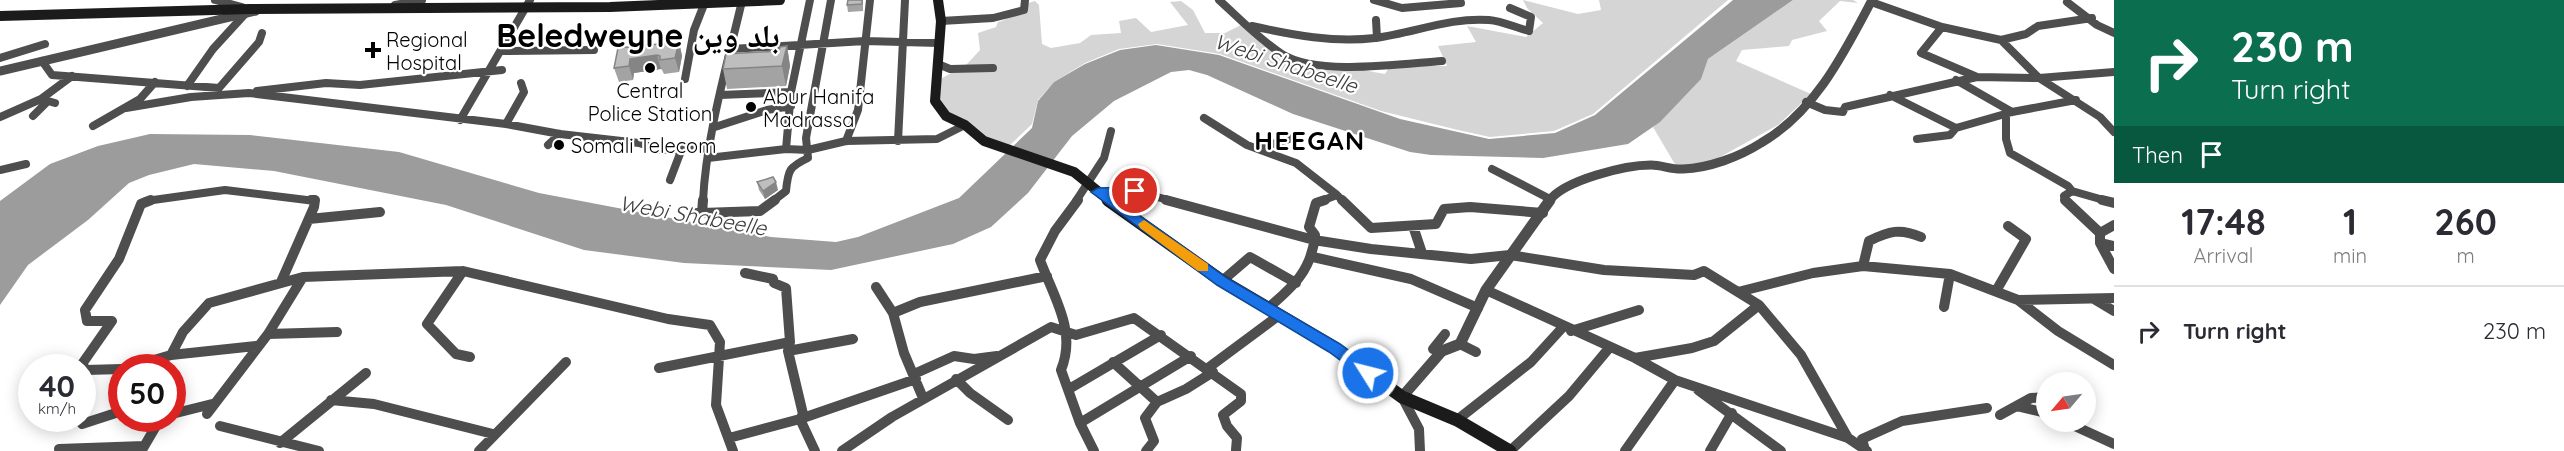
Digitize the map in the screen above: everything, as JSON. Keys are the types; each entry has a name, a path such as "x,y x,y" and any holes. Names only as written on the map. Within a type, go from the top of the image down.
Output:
{"main road":[{"path":"0,16 62,11 250,12 528,4 610,7 780,0"},
{"path":"938,0 941,21 935,101 946,116 965,125 984,141 1074,172 1094,189 1222,281 1335,348 1402,397 1456,420 1510,451"}],"street":[{"path":"366,10 422,0"},
{"path":"786,149 791,92 803,44 810,0"},
{"path":"742,1 720,95 710,153 705,160 699,213 760,211 786,191 788,174 793,165 808,158 806,138 831,0"},
{"path":"846,141 858,110 870,0"},
{"path":"898,141 901,40 905,0"},
{"path":"941,21 976,22 1012,15 1024,10 1025,0"},
{"path":"1219,0 1282,54 1305,65 1372,66 1442,61"},
{"path":"1374,0 1402,8 1461,3"},
{"path":"222,1 250,12"},
{"path":"1460,344 1486,290 1543,213 1550,199 1578,182 1606,174 1649,165 1683,170 1716,163 1770,138 1797,118 1806,102 1823,87 1871,1 1942,27 2001,40 2026,34 2038,26 2092,18"},
{"path":"685,79 691,37 696,18 705,2"},
{"path":"2067,2 2092,18 2104,30 2114,33"},
{"path":"459,120 490,72 528,4"},
{"path":"1252,26 1298,37 1348,40 1377,38 1459,21 1490,20 1529,31 1531,17 1510,8"},
{"path":"1,73 42,61 250,12"},
{"path":"187,86 213,49 250,12"},
{"path":"1376,20 1377,38"},
{"path":"1942,27 1921,53 1977,77"},
{"path":"42,61 52,75 219,88 259,42 262,33"},
{"path":"730,49 865,41 901,40 939,43"},
{"path":"2001,40 2039,78 2100,117 2114,132"},
{"path":"0,58 45,44"},
{"path":"501,51 594,50"},
{"path":"938,64 950,69 993,68"},
{"path":"126,108 183,98 249,93 274,87 326,82 360,85 502,70"},
{"path":"1806,102 1825,110 1842,112 1845,107 1956,80 1977,77 2039,78 2114,72"},
{"path":"33,116 72,76"},
{"path":"1956,80 2009,113"},
{"path":"93,126 140,99 154,82"},
{"path":"506,124 524,92 521,83"},
{"path":"720,95 791,92"},
{"path":"249,93 506,124 560,134 639,143 661,150 710,153 808,150 846,141 937,139 965,125"},
{"path":"1890,95 1956,128"},
{"path":"1917,139 1950,135 1956,128 2009,113 2076,100"},
{"path":"0,117 48,101"},
{"path":"715,127 767,110 791,106"},
{"path":"2009,113 2006,139 2010,153 2072,191 2114,203"},
{"path":"1204,118 1235,139 1296,163 1337,195 1371,228 1436,224 1444,209 1470,207 1543,213"},
{"path":"1094,451 1080,423 1061,370 1068,353 1068,333 1040,260 1058,226 1094,189 1109,148 1112,131"},
{"path":"548,145 560,134"},
{"path":"1259,148 1296,137"},
{"path":"670,180 681,151"},
{"path":"0,170 26,164"},
{"path":"1492,169 1550,199"},
{"path":"1094,189 1135,191 1314,240 1471,259 1510,255 1604,270 1694,275 1704,271 1759,305 1801,355 1848,438"},
{"path":"108,370 86,370 82,364 112,321 108,318 87,321 85,310 119,259 141,204 154,198 225,190 313,200 316,202 281,282"},
{"path":"2072,191 2064,196 2065,200 2100,238 2114,246"},
{"path":"1146,451 1154,441 1145,418 1157,402 1186,389 1211,370 1273,312 1313,257 1316,235 1309,227 1316,203 1337,195"},
{"path":"309,219 380,212"},
{"path":"2100,238 2114,225"},
{"path":"1413,226 1422,254"},
{"path":"1996,291 2026,239 2008,226"},
{"path":"1863,266 1869,241 1899,228 1921,237"},
{"path":"2100,238 2114,269"},
{"path":"1222,281 1250,257 1296,283"},
{"path":"1313,257 1411,279 1478,308"},
{"path":"1738,292 1813,273 1863,266 1950,274 2018,300 2058,331 2114,365"},
{"path":"168,354 183,332 209,303 281,282 303,278 463,271 668,319 710,325 720,342 716,405 733,451"},
{"path":"463,271 427,324 456,354 470,357"},
{"path":"745,273 773,279 774,283 786,288 789,346 803,414 800,419"},
{"path":"1944,308 1950,274"},
{"path":"893,313 900,308 920,302 1047,276"},
{"path":"186,412 209,409 256,346 268,334 303,278"},
{"path":"876,287 893,313 904,353 923,398"},
{"path":"1486,290 1567,329 1635,357 1680,381 1732,413 1781,451"},
{"path":"2018,300 2114,298"},
{"path":"2094,299 2114,311"},
{"path":"1635,357 1709,344 1724,335 1742,315 1759,305"},
{"path":"1456,420 1531,362 1567,329 1639,309"},
{"path":"843,451 923,398 956,379 1005,356 1051,327 1076,335 1134,318 1161,334 1183,354 1191,356 1241,394 1241,401 1223,415 1227,426 1237,438 1236,450"},
{"path":"268,334 337,332"},
{"path":"1069,389 1161,334"},
{"path":"1420,451 1422,437 1419,423 1402,397 1445,334"},
{"path":"659,368 720,356 853,339"},
{"path":"1437,348 1460,344 1476,352"},
{"path":"186,357 256,346"},
{"path":"1510,451 1569,396 1610,347"},
{"path":"729,438 800,419 915,376 954,356 974,359 1005,356"},
{"path":"1080,423 1142,388 1191,356"},
{"path":"479,451 493,434 566,362"},
{"path":"1113,362 1157,402"},
{"path":"280,443 366,373"},
{"path":"956,379 970,393 1008,420"},
{"path":"1680,381 1848,438 1865,451"},
{"path":"1625,451 1680,381"},
{"path":"2000,414 2036,398"},
{"path":"331,400 374,404 493,434"},
{"path":"2016,406 2036,411"},
{"path":"1865,451 1862,439 1902,421 1987,408"},
{"path":"1710,451 1732,413"},
{"path":"800,419 815,451"},
{"path":"220,426 319,451"},
{"path":"59,448 143,449 151,432"},
{"path":"2088,432 2114,444"}],"shaded area":[{"path":"1523,0 1578,14 1601,10 1599,0 1728,0 1593,114 1554,131 1490,137 1458,130 1381,111 1220,54 1157,44 1119,49 1085,63 1054,82 1038,100 1032,124 1009,146 986,140 936,102 937,81 967,64 980,50 978,33 996,27 998,22 1035,1 1039,5 1042,44 1051,48 1080,43 1091,35 1121,33 1119,21 1136,18 1151,32 1188,25 1170,2 1181,1 1193,10 1205,33 1225,33 1243,24 1254,31 1261,44 1275,51 1285,64 1306,72 1314,68 1334,65 1385,74 1390,66 1447,66 1438,46 1476,42 1467,26 1526,37 1543,23 1527,8"},
{"path":"1733,0 1793,0 1708,59 1701,79 1660,122 1628,144 1543,158 1431,155 1410,152 1293,114 1207,75 1189,70 1171,72 1114,101 1072,136 1028,193 991,227 953,244 831,270 684,263 584,250 446,205 274,171 194,164 149,175 129,183 88,220 28,265 0,305 0,201 50,164 98,146 150,134 250,135 399,152 539,193 771,237 836,242 858,237 959,198 1032,128 1038,101 1054,82 1085,64 1120,50 1156,45 1219,55 1400,119 1489,139 1555,133 1595,115"},
{"path":"1793,0 1853,0 1858,3 1840,1 1819,21 1827,31 1792,40 1789,46 1742,50 1736,61 1811,94 1778,125 1711,162 1676,166 1653,127 1700,79 1708,59"}],"building":[{"path":"848,0 862,0 862,4 847,5"},
{"path":"679,42 675,58 660,60 660,56 657,55 630,59 629,66 614,68 618,48"},
{"path":"787,46 782,66 723,69 726,54 779,51 780,47"},
{"path":"773,177 776,182 763,191 757,182"}],"slow traffic":[{"path":"1144,224 1203,267"}],"place":[{"name":"Regional Hospital","path":"373,50"},
{"name":"Central Police Station","path":"650,68"},
{"name":"Abur Hanifa Madrassa","path":"751,107"},
{"name":"Somali Telecom","path":"559,145"}],"district":[{"name":"Beledweyne بلد وين","path":"638,35"},
{"name":"HEEGAN","path":"1310,140"}],"route":[{"path":"1135,191 1098,192 1222,281 1335,348 1368,373"}],"water label":[{"name":"Webi Shabeelle","path":"1286,63"},
{"name":"Webi Shabeelle","path":"693,215"}]}
